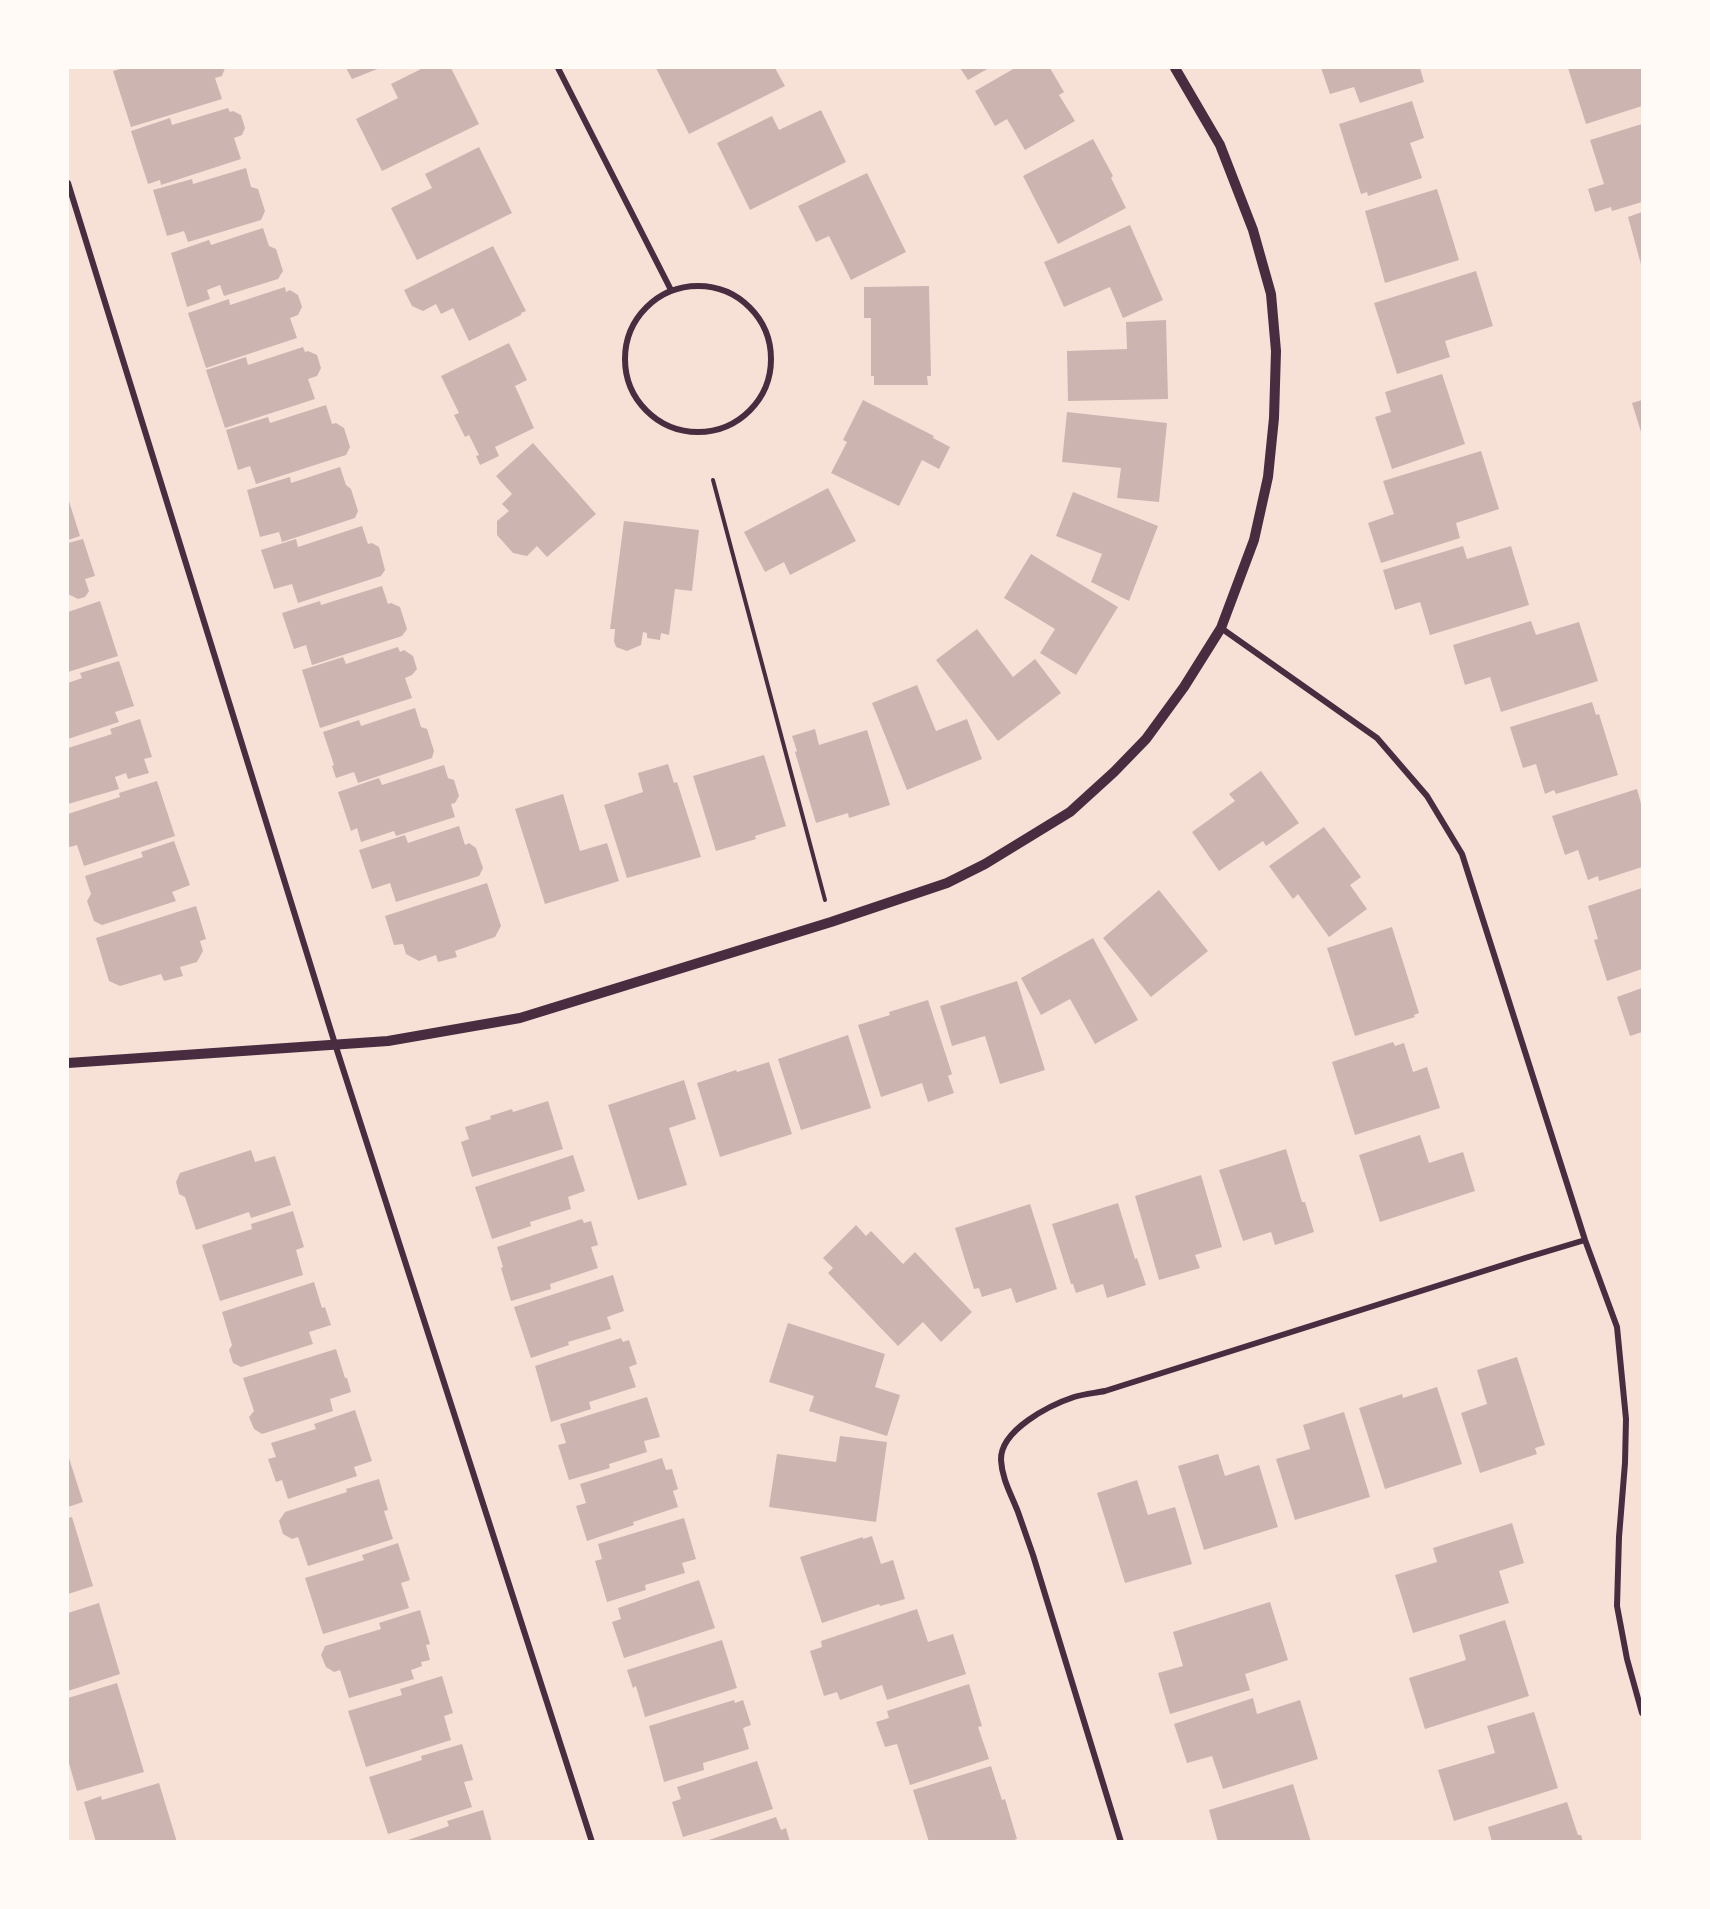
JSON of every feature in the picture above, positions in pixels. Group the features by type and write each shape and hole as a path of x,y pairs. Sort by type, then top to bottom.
{"street":[{"path":"558,68 671,290"},
{"path":"68,1063 388,1041 520,1018 831,922 947,883 985,864 1070,812 1146,739 1184,687 1221,628 1254,540 1268,477 1274,418 1276,351 1271,294 1253,230 1220,145 1175,68"},
{"path":"68,183 335,1044 592,1842"},
{"path":"695,285 718,288 740,299 757,315 768,336 771,360 767,383 756,404 738,420 716,430 692,432 668,426 647,412 633,393 625,369 626,344 634,321 650,303 671,290 695,285"},
{"path":"1221,628 1377,738 1427,796 1462,854 1585,1240 1617,1327 1626,1419 1625,1463 1618,1537 1617,1606 1627,1659 1642,1713"},
{"path":"1121,1842 1033,1555 1017,1509 1006,1486 1001,1457 1007,1440 1024,1424 1048,1407 1076,1396 1106,1391 1585,1240"}],"path":[{"path":"713,480 831,922"}],"building":[{"path":"124,68 225,68 222,76 215,78 222,99 131,127 113,71"},
{"path":"346,68 380,68 352,79"},
{"path":"423,68 451,68 479,124 382,171 356,119 398,98 391,84"},
{"path":"656,68 775,68 785,86 689,134"},
{"path":"960,68 989,68 968,80"},
{"path":"1015,68 1050,68 1064,92 1059,95 1075,121 1025,150 1007,119 995,126 975,91"},
{"path":"1321,68 1420,68 1424,82 1360,103 1354,87 1330,94"},
{"path":"1568,68 1642,68 1642,106 1586,124"},
{"path":"1412,101 1424,138 1410,143 1422,178 1368,196 1367,192 1361,194 1339,124"},
{"path":"228,108 230,112 241,115 245,128 242,135 234,138 241,159 161,185 160,180 148,184 131,131 170,118 172,125"},
{"path":"821,110 846,162 750,210 717,143 772,116 779,130"},
{"path":"1642,124 1642,202 1612,211 1611,207 1595,212 1588,189 1604,184 1590,140"},
{"path":"1093,139 1113,176 1111,178 1126,208 1058,244 1023,176"},
{"path":"479,147 512,213 417,260 391,208 432,188 425,174"},
{"path":"246,168 251,187 258,189 265,211 261,220 188,242 184,231 167,236 153,190 192,179 193,184"},
{"path":"867,173 906,252 851,280 829,236 816,242 798,206"},
{"path":"1437,189 1459,260 1385,283 1365,211"},
{"path":"1642,212 1642,268 1628,217"},
{"path":"1130,225 1163,300 1123,318 1110,287 1064,307 1044,262"},
{"path":"263,228 269,246 276,249 283,271 278,279 224,296 220,285 207,290 210,299 187,307 171,253 209,240 211,245"},
{"path":"493,246 526,311 521,315 469,341 453,308 441,314 436,304 423,311 412,306 404,290"},
{"path":"1476,271 1493,326 1445,341 1450,357 1397,374 1374,303"},
{"path":"929,286 931,376 927,376 928,385 874,385 874,376 871,376 871,318 864,318 864,287"},
{"path":"285,287 286,292 290,290 298,295 302,307 298,315 290,318 297,338 206,368 188,313 229,299 230,305"},
{"path":"1166,320 1168,399 1068,401 1067,351 1127,349 1126,322"},
{"path":"509,343 527,380 515,386 534,428 495,447 499,456 480,465 476,456 479,455 469,435 465,437 454,415 459,413 441,376"},
{"path":"303,347 305,352 317,355 321,368 317,376 308,379 315,399 225,428 206,370 246,357 248,365"},
{"path":"1442,374 1465,444 1392,469 1375,417 1391,412 1385,392"},
{"path":"863,400 934,436 933,438 950,447 939,469 922,460 899,506 831,473 847,442 843,440"},
{"path":"1642,400 1642,435 1632,403"},
{"path":"326,405 332,424 336,423 344,428 350,447 346,455 256,484 250,466 238,470 226,430 268,417 270,423"},
{"path":"1067,412 1167,423 1159,502 1117,498 1121,468 1062,462"},
{"path":"533,443 596,514 547,557 537,546 527,556 513,553 497,535 497,521 509,511 502,504 512,494 496,476"},
{"path":"1481,451 1499,509 1456,523 1460,538 1381,563 1368,523 1394,514 1383,481"},
{"path":"340,467 346,485 351,489 358,511 355,518 282,542 279,532 260,537 247,490 290,477 291,483"},
{"path":"828,488 856,541 790,575 784,562 765,572 744,532"},
{"path":"1073,492 1158,526 1129,601 1091,582 1102,554 1056,536"},
{"path":"68,498 80,536 68,540"},
{"path":"624,521 699,530 692,591 675,589 669,635 661,633 660,640 647,638 647,633 643,632 641,645 627,651 616,647 615,629 610,629"},
{"path":"362,526 368,544 372,543 379,547 385,570 381,576 298,603 292,584 274,589 261,550 296,539 298,547"},
{"path":"83,539 95,576 85,579 89,591 85,597 78,599 68,594 68,543"},
{"path":"1463,546 1467,559 1511,546 1529,605 1430,635 1420,602 1395,610 1383,570"},
{"path":"1031,554 1118,607 1076,675 1040,653 1055,629 1004,598"},
{"path":"382,586 388,604 400,607 407,629 402,636 312,665 306,645 294,649 282,613 320,601 321,605"},
{"path":"100,601 118,656 68,672 68,612"},
{"path":"1531,621 1536,635 1579,622 1598,681 1501,712 1490,677 1465,685 1453,645"},
{"path":"977,629 1013,677 1035,659 1061,693 998,741 936,660"},
{"path":"398,647 400,652 404,650 413,656 417,669 405,678 412,698 320,728 302,670 343,657 346,664"},
{"path":"119,661 134,706 115,712 119,722 68,739 68,683 82,678 80,673"},
{"path":"917,685 936,731 967,719 982,759 907,790 872,703"},
{"path":"1592,702 1596,715 1599,714 1618,775 1556,794 1554,790 1545,794 1536,764 1523,768 1510,727"},
{"path":"415,708 421,727 427,729 434,751 432,758 358,783 354,772 336,778 323,732 359,720 361,726"},
{"path":"140,719 152,757 144,759 149,773 128,779 126,773 115,777 119,789 68,804 68,748 112,734 110,729"},
{"path":"815,729 819,745 867,730 890,805 849,818 848,813 816,823 792,736"},
{"path":"764,755 786,826 755,836 756,839 716,851 693,776"},
{"path":"668,764 674,783 677,782 701,857 627,878 604,805 643,792 638,773"},
{"path":"444,765 448,778 454,780 459,796 455,803 451,804 455,817 396,836 394,831 361,842 357,828 351,831 338,792 379,778 382,785"},
{"path":"1261,771 1299,823 1266,846 1263,841 1219,871 1192,832 1235,801 1229,794"},
{"path":"157,781 175,836 84,866 77,845 68,846 68,814 120,797 119,793"},
{"path":"1637,789 1642,807 1642,867 1599,881 1598,876 1588,880 1578,850 1565,855 1552,816"},
{"path":"563,794 580,851 607,843 619,881 545,904 515,809"},
{"path":"459,826 465,845 469,843 476,848 483,868 479,876 396,902 390,883 372,889 359,850 405,835 408,843"},
{"path":"1324,827 1361,877 1350,885 1367,909 1329,937 1298,894 1293,899 1269,866"},
{"path":"174,841 190,885 172,892 176,901 102,925 94,921 87,901 91,894 85,876 143,857 141,852"},
{"path":"487,883 501,926 495,937 455,951 457,957 438,962 436,955 419,961 406,954 403,944 394,945 385,916"},
{"path":"1642,888 1642,969 1607,981 1594,940 1598,939 1588,906"},
{"path":"1159,890 1208,951 1151,997 1103,938"},
{"path":"196,906 206,939 200,941 203,951 197,962 180,967 183,976 164,981 161,974 120,986 109,981 96,938"},
{"path":"1392,927 1419,1013 1414,1015 1415,1017 1355,1036 1327,948"},
{"path":"1093,938 1138,1020 1095,1044 1070,999 1041,1015 1021,978"},
{"path":"1017,981 1045,1070 1000,1084 985,1036 952,1046 940,1006"},
{"path":"1642,988 1642,1032 1630,1036 1617,997"},
{"path":"928,1000 952,1074 948,1076 954,1093 928,1102 922,1083 881,1097 858,1025 890,1015 889,1012"},
{"path":"848,1035 871,1108 801,1130 778,1059"},
{"path":"1393,1042 1395,1046 1404,1043 1413,1072 1427,1067 1440,1108 1355,1135 1332,1062"},
{"path":"769,1062 792,1134 720,1157 697,1083"},
{"path":"684,1080 696,1119 669,1128 687,1185 638,1200 608,1105"},
{"path":"548,1101 563,1149 472,1177 461,1142 469,1139 465,1127 491,1119 490,1116 512,1109 513,1112"},
{"path":"1420,1135 1429,1163 1463,1152 1475,1191 1380,1222 1359,1155"},
{"path":"1286,1149 1314,1232 1275,1245 1271,1232 1243,1241 1219,1170"},
{"path":"251,1150 255,1162 275,1156 291,1205 251,1218 249,1212 196,1230 185,1197 179,1194 176,1182 180,1173"},
{"path":"573,1155 585,1191 568,1197 571,1209 530,1222 531,1226 492,1239 475,1187"},
{"path":"1201,1175 1222,1247 1195,1255 1200,1268 1159,1280 1135,1196"},
{"path":"1118,1203 1135,1259 1137,1258 1146,1285 1107,1298 1103,1284 1076,1293 1052,1224"},
{"path":"1030,1204 1057,1289 1016,1303 1011,1288 982,1297 979,1288 974,1289 955,1228"},
{"path":"293,1211 304,1247 296,1250 303,1275 220,1301 202,1245 252,1229 251,1224"},
{"path":"582,1219 584,1223 591,1221 598,1245 591,1247 598,1268 550,1284 551,1289 511,1301 497,1247"},
{"path":"856,1225 866,1236 871,1231 903,1264 915,1252 972,1312 941,1342 923,1322 898,1346 828,1273 833,1268 823,1258"},
{"path":"613,1275 624,1311 607,1317 611,1329 568,1342 569,1345 531,1358 514,1307"},
{"path":"314,1282 322,1308 325,1307 331,1325 309,1332 313,1344 241,1367 233,1363 229,1350 232,1345 222,1312"},
{"path":"788,1323 885,1354 875,1387 900,1395 887,1436 809,1411 814,1396 769,1382"},
{"path":"621,1338 623,1342 629,1340 637,1364 629,1367 636,1387 589,1402 591,1409 551,1422 535,1366"},
{"path":"336,1349 351,1392 330,1399 333,1411 262,1434 254,1429 249,1417 254,1411 243,1378"},
{"path":"1517,1357 1545,1445 1535,1448 1537,1454 1480,1473 1461,1413 1487,1404 1477,1370"},
{"path":"1437,1387 1462,1464 1385,1489 1359,1408 1402,1394 1403,1398"},
{"path":"647,1397 660,1437 644,1441 647,1452 609,1464 610,1468 569,1480 558,1445 566,1443 560,1424"},
{"path":"355,1410 372,1461 354,1467 357,1476 288,1499 282,1480 276,1482 268,1459 276,1457 271,1443 316,1429 314,1424"},
{"path":"1344,1412 1370,1497 1295,1520 1276,1459 1310,1449 1303,1425"},
{"path":"840,1436 887,1442 876,1522 769,1507 777,1454 836,1462"},
{"path":"1218,1454 1225,1476 1259,1465 1278,1527 1204,1550 1178,1466"},
{"path":"68,1455 83,1502 68,1507"},
{"path":"662,1458 666,1470 672,1469 678,1489 673,1491 678,1507 587,1541 576,1506 586,1503 580,1484"},
{"path":"379,1479 388,1510 384,1511 393,1539 308,1566 298,1537 292,1539 283,1534 279,1521 285,1512"},
{"path":"1137,1480 1148,1515 1175,1507 1192,1564 1125,1583 1097,1493"},
{"path":"72,1517 93,1586 68,1594 68,1518"},
{"path":"684,1518 696,1559 682,1563 685,1573 645,1585 646,1590 607,1602 595,1561 602,1559 598,1544"},
{"path":"1512,1523 1524,1563 1499,1571 1509,1603 1413,1633 1395,1575 1437,1562 1433,1548"},
{"path":"872,1536 881,1564 893,1560 905,1599 880,1606 879,1604 822,1623 800,1557"},
{"path":"398,1543 410,1580 401,1583 409,1608 323,1634 305,1578 364,1560 362,1555"},
{"path":"699,1580 715,1628 624,1658 612,1622 621,1619 618,1608"},
{"path":"1270,1602 1288,1660 1245,1674 1250,1690 1170,1714 1158,1673 1183,1666 1173,1632"},
{"path":"99,1603 120,1674 68,1691 68,1613"},
{"path":"917,1609 928,1642 953,1634 966,1674 887,1700 882,1685 840,1700 837,1692 824,1696 810,1651 822,1647 821,1641"},
{"path":"420,1610 430,1644 426,1645 430,1660 421,1662 422,1666 411,1670 414,1679 349,1698 340,1670 334,1672 326,1667 321,1655 325,1646 381,1629 379,1623"},
{"path":"1505,1620 1529,1696 1425,1729 1409,1678 1466,1660 1459,1635"},
{"path":"722,1640 737,1688 645,1717 636,1686 633,1688 627,1670"},
{"path":"442,1676 453,1713 444,1716 451,1740 366,1767 348,1711 402,1695 400,1689"},
{"path":"117,1683 144,1772 77,1791 68,1760 68,1698"},
{"path":"969,1684 982,1726 978,1727 989,1759 910,1785 897,1744 885,1747 876,1722 889,1718 887,1711"},
{"path":"1253,1698 1257,1714 1300,1700 1318,1759 1223,1789 1212,1756 1187,1763 1174,1724"},
{"path":"734,1700 735,1703 743,1700 751,1725 743,1728 749,1749 703,1763 704,1770 664,1782 649,1726"},
{"path":"1534,1712 1558,1788 1454,1821 1438,1770 1495,1753 1487,1726"},
{"path":"462,1744 473,1780 464,1782 472,1807 388,1834 369,1777 422,1760 421,1756"},
{"path":"757,1761 773,1809 683,1837 672,1802 681,1799 677,1787"},
{"path":"991,1766 1002,1800 1005,1799 1017,1839 1009,1842 929,1842 913,1790"},
{"path":"159,1783 177,1842 96,1842 84,1802 101,1796 102,1800"},
{"path":"1293,1784 1311,1842 1218,1842 1209,1810"},
{"path":"1567,1802 1578,1835 1581,1835 1583,1842 1492,1842 1488,1827"},
{"path":"483,1810 492,1842 402,1842 449,1826 447,1821"},
{"path":"776,1817 781,1830 786,1828 790,1842 703,1842"}]}
